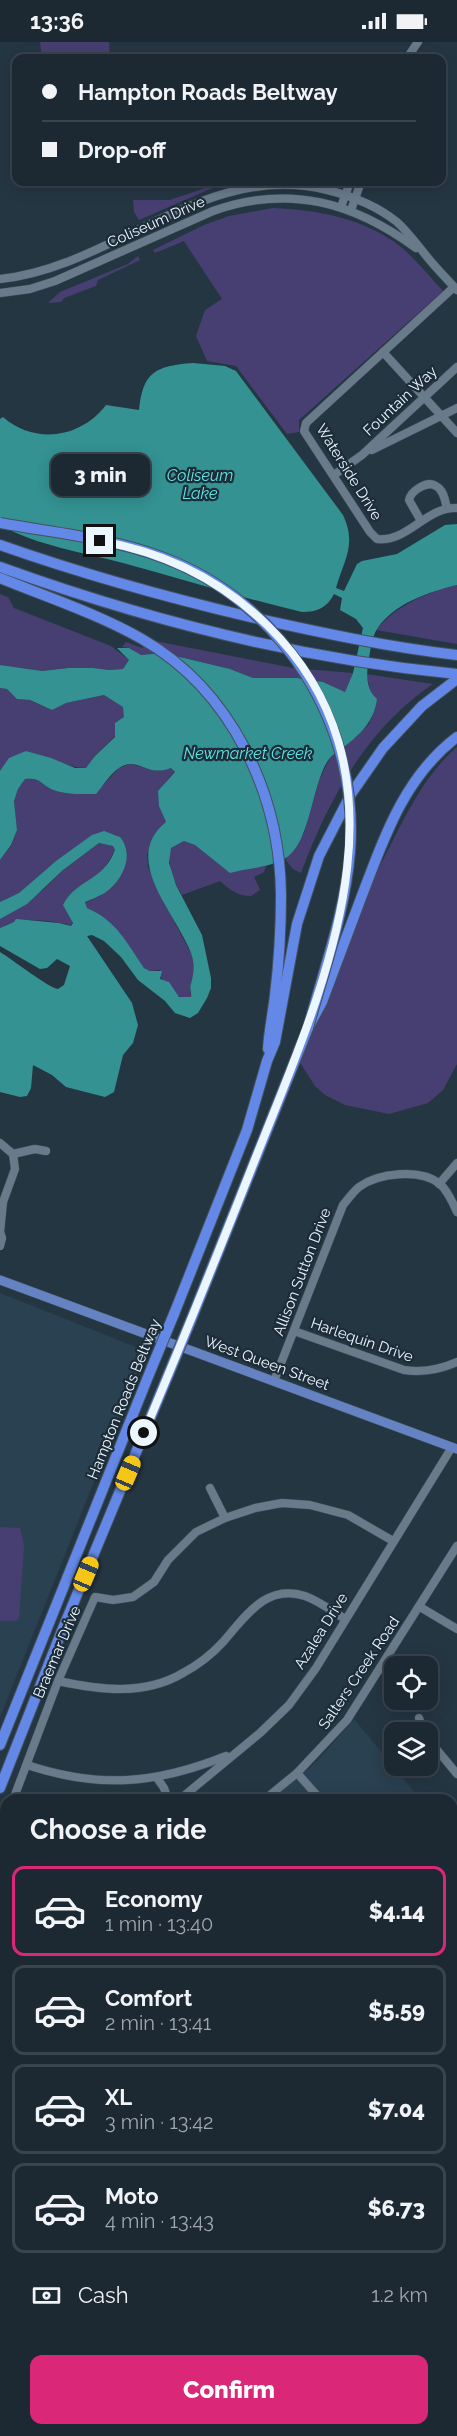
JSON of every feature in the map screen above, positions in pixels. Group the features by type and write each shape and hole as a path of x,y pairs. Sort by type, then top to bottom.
{"highway":[{"path":"0,523 119,545 165,558 186,568 214,583 257,616 285,645 307,676 325,709 341,752 349,796 351,829 348,873 338,925 308,1028"},
{"path":"0,545 151,593 295,627 457,655"},
{"path":"0,567 110,605 220,635 370,664 457,674"},
{"path":"0,578 106,622 144,641 198,685 224,716 247,751 271,812 278,851 279,959 267,1061"},
{"path":"267,1061 275,1042 297,924 319,856 337,819 372,763 397,732 433,697 457,679"},
{"path":"308,1028 322,1002 397,808 422,771 457,737"},
{"name":"Hampton Roads Beltway","path":"0,1788 308,1028"},
{"name":"Hampton Roads Beltway","path":"0,1745 247,1130 267,1061"}],"main road":[{"name":"West Queen Street","path":"0,1280 454,1448"}],"street":[{"name":"Coliseum Drive","path":"0,279 37,272 66,262 201,201 231,190 257,186"},
{"name":"Coliseum Drive","path":"302,186 355,198 379,210 397,222 424,254"},
{"path":"341,207 348,186"},
{"path":"351,210 360,186"},
{"name":"Coliseum Drive","path":"0,293 30,289 55,281 213,211 237,203 290,198 315,201 351,210 384,227 424,254"},
{"path":"424,254 456,288"},
{"name":"Waterside Drive","path":"456,288 304,427 306,434 370,532 377,539 388,538 447,508 457,508"},
{"path":"384,352 457,433"},
{"name":"Fountain Way","path":"334,475 362,455 457,367"},
{"name":"Fountain Way","path":"362,455 457,408"},
{"path":"421,521 409,500 411,494 420,488 430,484 437,486 444,495 447,508"},
{"path":"0,1143 13,1154 15,1170 3,1202 0,1245"},
{"path":"13,1154 35,1149 46,1151"},
{"path":"457,1163 440,1184 457,1212"},
{"name":"Allison Sutton Drive","path":"274,1382 343,1205 357,1188 378,1177 399,1174 424,1177 440,1184"},
{"name":"Harlequin Drive","path":"294,1331 404,1370 418,1372 443,1368 457,1362"},
{"name":"Azalea Drive","path":"186,1794 260,1733 289,1705 316,1668 393,1541 454,1448"},
{"path":"210,1488 225,1518"},
{"name":"Braemar Drive","path":"15,1794 58,1681 95,1597 113,1600 133,1597 154,1582 168,1560 196,1533 225,1518 255,1508 282,1503 310,1504 348,1515 393,1541"},
{"name":"Salters Creek Road","path":"271,1794 297,1773 347,1720 457,1546"},
{"path":"58,1681 92,1689 124,1690 151,1686 169,1680 205,1658 222,1643 248,1611 272,1596 290,1593 304,1596 345,1619"},
{"path":"420,1607 457,1629"},
{"path":"418,1718 420,1722"},
{"path":"438,1751 457,1774"},
{"path":"27,1765 53,1773 107,1781 157,1778 192,1769 233,1754"},
{"path":"297,1773 316,1794"},
{"path":"157,1778 167,1794"}],"shaded area":[{"path":"40,42 109,42 110,54 42,54"},
{"path":"217,186 139,220 134,212 133,200 170,200"},
{"path":"273,208 336,216 365,226 393,241 407,252 443,291 299,420 299,432 287,434 236,366 207,361 196,336 205,310 222,299 184,241 155,253 153,250 204,225 229,216"},
{"path":"138,256 140,260 98,280 96,286 64,298 61,302 48,303 60,292 128,264"},
{"path":"457,585 457,644 376,630 384,621 412,601"},
{"path":"0,594 8,597 14,608 111,646 129,660 123,669 109,670 69,668 42,671 0,665"},
{"path":"155,641 293,668 353,673 345,692 323,682 297,678 253,678 230,669 163,653 140,655 129,648 122,647 126,642 142,648"},
{"path":"366,674 433,684 388,722 352,768 324,819 301,873 293,869 285,859 304,833 319,780 330,758 369,724 375,708"},
{"path":"0,688 7,689 18,699 29,700 52,710 66,703 104,695 124,707 124,718 115,723 115,736 95,756 87,768 64,764 26,751 0,771"},
{"path":"457,747 457,1064 443,1090 428,1103 389,1114 345,1105 325,1095 315,1086 292,1050 361,902 408,811 425,783"},
{"path":"130,764 160,771 171,768 175,772 162,789 160,802 166,822 147,854 148,867 161,897 192,955 195,973 190,988 191,997 186,999 175,995 169,982 162,981 160,970 150,971 144,968 113,925 87,908 85,903 110,888 125,864 126,847 122,840 114,834 56,861 19,893 0,902 0,860 11,846 17,830 14,801 25,779 37,780 51,789 62,792 95,794 119,768"},
{"path":"184,841 195,845 230,872 267,864 264,872 254,877 260,890 251,896 242,895 220,881 182,895 169,861 171,848"},
{"path":"99,843 113,846 115,850 103,871 84,884 71,926 32,920 16,922 0,928 0,919 44,889 63,870"},
{"path":"0,1293 146,1351 0,1717"},
{"path":"0,1527 20,1528 24,1546 19,1618 16,1621 0,1621"},
{"path":"354,1719 384,1755 384,1776 401,1776 416,1794 279,1794 318,1760"}],"water":[{"path":"193,363 225,366 236,371 343,515 349,535 349,544 336,588 344,591 357,564 362,561 397,554 445,525 457,524 457,585 424,595 402,605 377,629 372,641 367,674 369,688 377,699 373,714 361,732 329,759 318,783 300,841 293,852 284,859 271,864 230,873 195,845 184,841 171,848 169,863 176,885 202,935 211,978 211,988 198,1013 190,1018 175,1013 165,1001 138,980 121,957 104,941 92,935 87,936 132,1003 138,1025 133,1043 123,1055 114,1092 105,1097 66,1087 52,1075 33,1065 31,1088 27,1096 20,1097 0,1092 0,952 58,989 64,985 70,966 57,959 47,968 40,969 0,946 0,928 16,919 71,926 73,923 63,905 68,896 97,875 115,850 113,846 99,843 63,870 27,904 0,919 0,902 19,893 56,861 92,835 104,831 120,837 127,852 124,868 116,883 103,894 85,902 87,908 113,926 144,968 150,971 162,971 160,979 169,982 179,997 191,997 190,987 194,969 191,953 184,937 156,886 150,869 148,852 153,837 166,822 159,806 158,791 175,772 171,768 155,770 131,764 125,765 113,773 96,794 62,792 51,789 37,780 25,779 14,801 17,830 11,845 0,860 0,771 9,758 26,751 75,768 86,768 115,737 115,723 124,717 123,707 104,695 66,703 52,710 30,700 17,699 7,689 0,688 0,665 42,671 69,668 123,669 129,660 117,648 129,648 141,655 163,653 230,669 253,678 297,678 323,682 345,692 353,673 363,628 356,619 340,610 342,598 334,594 321,608 302,612 60,548 0,525 0,419 3,417 29,432 57,434 71,431 84,425 106,405 139,410 144,387 153,373 169,366"}],"route":[{"path":"100,541 165,558 203,576 233,596 275,633 307,676 331,722 344,764 350,808 350,852 344,895 333,947 308,1028 144,1433"}],"water label":[{"name":"Coliseum Lake","path":"200,484"},
{"name":"Newmarket Creek","path":"248,753"}]}
